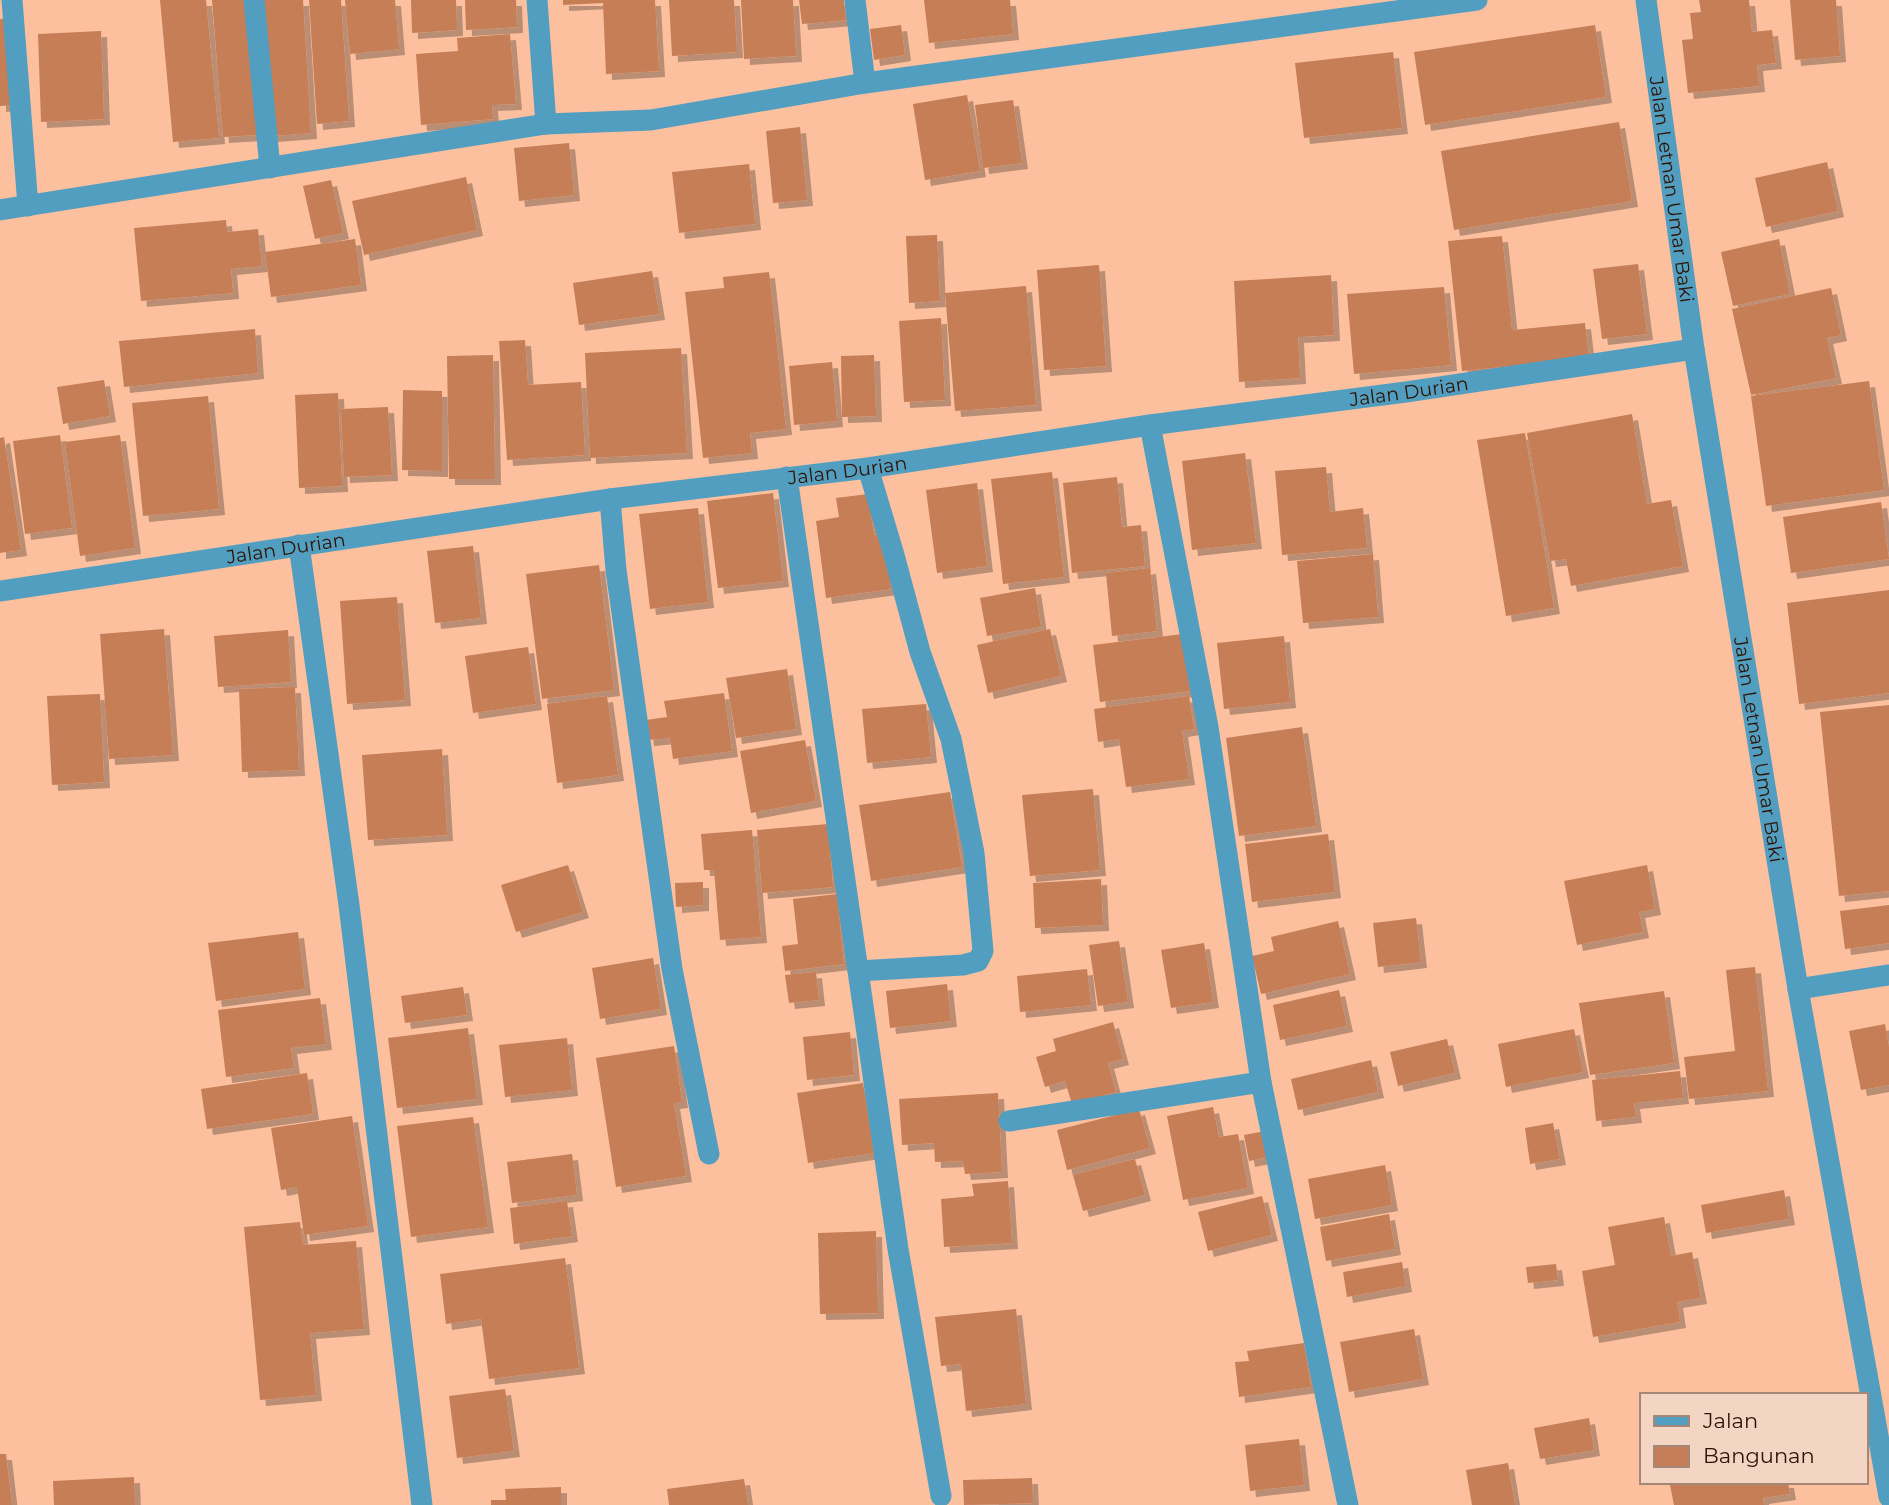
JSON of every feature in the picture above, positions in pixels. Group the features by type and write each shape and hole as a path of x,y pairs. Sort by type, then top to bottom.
{"street":[{"path":"12,0 29,206"},
{"path":"254,0 270,167"},
{"path":"537,0 546,124"},
{"path":"855,0 865,83"},
{"name":"Jalan Letnan Umar Baki","path":"1646,0 1694,349 1798,989 1889,1497"},
{"path":"0,210 546,124 651,120 865,83 1468,1"},
{"name":"Jalan Durian","path":"0,591 610,499 868,468 1150,425 1406,392 1694,349"},
{"path":"1150,425 1208,727 1262,1083 1348,1505"},
{"path":"858,971 963,965 978,961 984,951 974,853 951,739 920,652 868,468"},
{"path":"787,477 898,1249 941,1496"},
{"path":"610,499 616,570 672,969 709,1154"},
{"path":"299,545 349,905 422,1505"},
{"path":"1798,989 1889,975"},
{"path":"1009,1121 1262,1083"}],"building":[{"path":"160,0 206,0 219,138 173,142"},
{"path":"212,0 247,0 258,135 223,137"},
{"path":"263,0 303,0 311,133 271,136"},
{"path":"309,0 341,0 349,121 317,124"},
{"path":"345,0 395,0 399,49 350,54"},
{"path":"411,0 456,0 457,30 412,33"},
{"path":"465,0 516,0 517,27 466,30"},
{"path":"563,0 655,0 659,71 606,74 603,3 563,5"},
{"path":"669,0 734,0 737,52 672,56"},
{"path":"741,0 793,0 796,56 744,59"},
{"path":"799,0 844,0 846,20 802,24"},
{"path":"924,0 1010,0 1013,34 929,43"},
{"path":"1699,0 1749,0 1752,32 1772,30 1776,63 1757,65 1759,86 1688,93 1682,40 1693,39 1690,13 1701,12"},
{"path":"1790,0 1836,0 1840,56 1795,60"},
{"path":"11,18 15,105 0,106 0,19"},
{"path":"901,25 905,55 874,60 870,29"},
{"path":"1595,25 1606,97 1425,125 1414,52"},
{"path":"101,31 104,119 41,122 38,34"},
{"path":"510,34 516,104 492,105 493,119 421,125 416,54 458,51 457,38"},
{"path":"1393,52 1402,128 1304,138 1295,63"},
{"path":"967,95 980,171 925,180 913,104"},
{"path":"1013,100 1022,163 983,168 975,105"},
{"path":"1619,122 1632,201 1454,230 1441,151"},
{"path":"800,127 807,200 773,203 766,131"},
{"path":"569,143 574,195 519,201 514,148"},
{"path":"1827,162 1838,211 1766,227 1755,178"},
{"path":"749,164 755,224 679,233 672,172"},
{"path":"466,177 477,230 364,255 352,201"},
{"path":"331,180 343,233 315,239 303,186"},
{"path":"226,220 227,232 258,229 262,266 231,269 233,293 141,301 134,228"},
{"path":"937,235 940,301 909,303 906,236"},
{"path":"1502,236 1512,330 1585,323 1589,358 1462,371 1448,241"},
{"path":"355,239 361,285 271,297 265,252"},
{"path":"1779,239 1790,294 1733,306 1721,252"},
{"path":"1638,264 1647,334 1602,339 1593,269"},
{"path":"1099,265 1106,366 1044,370 1037,270"},
{"path":"652,271 659,314 579,325 573,283"},
{"path":"769,272 786,429 750,433 752,453 703,458 685,292 724,288 723,277"},
{"path":"1331,275 1334,335 1298,337 1300,378 1239,382 1234,281"},
{"path":"1026,286 1036,405 955,411 945,293"},
{"path":"1444,287 1451,365 1354,374 1347,294"},
{"path":"1831,288 1841,335 1827,338 1836,378 1751,395 1732,309"},
{"path":"941,318 945,400 904,402 899,321"},
{"path":"255,329 258,373 124,387 119,341"},
{"path":"525,340 528,385 581,382 585,455 507,460 499,341"},
{"path":"681,348 687,453 590,458 585,353"},
{"path":"493,355 495,479 449,479 447,356"},
{"path":"874,355 876,416 842,417 841,356"},
{"path":"832,362 837,421 794,425 789,366"},
{"path":"104,380 110,416 63,424 57,387"},
{"path":"1869,381 1884,490 1766,506 1751,396"},
{"path":"403,390 442,391 442,471 402,470"},
{"path":"338,393 342,486 299,488 295,395"},
{"path":"208,396 219,509 143,516 132,403"},
{"path":"388,407 392,475 344,477 341,409"},
{"path":"1632,414 1647,504 1671,500 1683,566 1571,586 1566,559 1550,561 1527,433"},
{"path":"1525,433 1554,608 1506,616 1477,440"},
{"path":"60,435 72,528 25,534 13,441"},
{"path":"120,435 135,548 80,556 65,442"},
{"path":"4,437 21,550 0,553 0,438"},
{"path":"1245,453 1256,543 1192,550 1182,461"},
{"path":"1326,467 1330,512 1363,508 1367,548 1282,555 1275,471"},
{"path":"1052,472 1064,577 1003,584 991,479"},
{"path":"1117,477 1122,527 1141,525 1145,566 1072,573 1063,483"},
{"path":"977,483 987,566 937,573 926,490"},
{"path":"773,493 783,581 718,588 707,501"},
{"path":"868,494 874,535 885,534 891,589 826,598 816,521 839,517 836,498"},
{"path":"1881,502 1889,559 1791,573 1783,517"},
{"path":"698,508 708,602 650,609 639,514"},
{"path":"473,546 481,618 435,623 427,551"},
{"path":"1373,554 1378,617 1303,623 1297,561"},
{"path":"599,565 614,690 542,699 526,574"},
{"path":"1150,568 1157,631 1112,636 1106,573"},
{"path":"1035,588 1041,627 987,636 980,598"},
{"path":"1889,590 1889,693 1799,704 1787,603"},
{"path":"397,597 405,700 347,704 340,601"},
{"path":"164,629 173,755 109,759 100,634"},
{"path":"1050,629 1061,676 988,693 977,645"},
{"path":"288,630 291,682 218,687 214,636"},
{"path":"1183,634 1190,691 1100,702 1093,645"},
{"path":"1284,636 1290,702 1224,709 1217,643"},
{"path":"528,647 536,704 473,713 465,656"},
{"path":"787,669 796,729 736,738 726,678"},
{"path":"295,687 299,770 242,772 239,689"},
{"path":"724,693 732,751 673,759 670,738 648,740 646,720 667,717 664,701"},
{"path":"100,694 104,782 52,785 47,696"},
{"path":"607,696 618,775 557,783 547,704"},
{"path":"1189,696 1194,729 1182,731 1189,779 1126,787 1119,739 1098,742 1094,709"},
{"path":"926,704 931,757 867,763 862,709"},
{"path":"1889,705 1889,891 1839,896 1820,712"},
{"path":"1302,727 1316,826 1239,836 1226,738"},
{"path":"805,740 816,801 751,813 740,751"},
{"path":"442,749 447,835 368,840 362,755"},
{"path":"1093,789 1100,870 1030,876 1022,795"},
{"path":"950,792 962,867 871,881 859,805"},
{"path":"828,824 833,887 762,893 757,830"},
{"path":"752,830 761,937 720,940 714,870 704,870 701,834"},
{"path":"1328,834 1335,892 1252,902 1245,844"},
{"path":"568,865 583,912 516,932 501,885"},
{"path":"1647,865 1655,909 1639,912 1643,932 1577,945 1564,881"},
{"path":"1101,879 1103,925 1035,928 1033,883"},
{"path":"703,882 703,905 676,907 675,883"},
{"path":"837,894 844,964 785,971 782,946 798,944 793,899"},
{"path":"1889,905 1889,943 1845,949 1840,911"},
{"path":"1416,918 1421,962 1378,967 1373,923"},
{"path":"1338,921 1350,974 1261,994 1252,956 1274,951 1271,937"},
{"path":"298,932 305,989 216,1001 208,943"},
{"path":"1119,941 1128,1002 1098,1006 1089,945"},
{"path":"1204,943 1213,1002 1171,1008 1161,950"},
{"path":"653,958 661,1009 600,1019 592,968"},
{"path":"1755,967 1768,1091 1689,1099 1684,1057 1735,1051 1726,970"},
{"path":"1087,969 1091,1005 1020,1012 1017,976"},
{"path":"816,972 819,1000 789,1003 785,975"},
{"path":"947,984 951,1021 890,1028 886,991"},
{"path":"463,987 467,1015 405,1023 401,996"},
{"path":"1339,990 1347,1026 1280,1040 1273,1005"},
{"path":"1664,991 1674,1063 1590,1075 1579,1003"},
{"path":"320,998 326,1044 291,1048 294,1068 226,1077 218,1010"},
{"path":"1113,1022 1123,1059 1108,1063 1116,1092 1072,1104 1065,1081 1045,1087 1036,1057 1056,1051 1053,1039"},
{"path":"1885,1024 1889,1047 1889,1085 1861,1090 1849,1031"},
{"path":"468,1028 477,1099 397,1108 388,1038"},
{"path":"1574,1029 1583,1072 1506,1087 1498,1044"},
{"path":"850,1032 854,1075 807,1080 803,1037"},
{"path":"567,1038 572,1090 505,1097 499,1045"},
{"path":"1447,1039 1455,1073 1398,1086 1390,1052"},
{"path":"674,1046 682,1102 674,1103 686,1176 616,1187 596,1058"},
{"path":"1371,1060 1378,1092 1298,1110 1291,1079"},
{"path":"1680,1071 1683,1098 1634,1103 1636,1117 1596,1121 1592,1080"},
{"path":"307,1073 313,1114 207,1129 201,1089"},
{"path":"863,1083 874,1153 808,1163 797,1093"},
{"path":"998,1093 1002,1172 965,1174 963,1161 935,1162 934,1143 902,1145 899,1099"},
{"path":"1213,1107 1219,1137 1238,1134 1248,1188 1183,1200 1167,1116"},
{"path":"1139,1109 1150,1148 1067,1170 1057,1130"},
{"path":"352,1116 368,1226 304,1235 297,1187 281,1190 271,1128"},
{"path":"473,1117 488,1227 411,1237 397,1126"},
{"path":"1553,1123 1560,1159 1530,1164 1525,1128"},
{"path":"1265,1131 1269,1157 1249,1161 1244,1135"},
{"path":"572,1154 577,1195 512,1203 507,1162"},
{"path":"1135,1159 1145,1195 1083,1211 1073,1175"},
{"path":"1385,1165 1392,1205 1315,1219 1308,1179"},
{"path":"1008,1181 1012,1243 944,1247 941,1199 974,1196 972,1184"},
{"path":"1784,1190 1789,1219 1706,1233 1701,1205"},
{"path":"1262,1196 1272,1235 1208,1251 1198,1212"},
{"path":"567,1201 572,1236 514,1244 510,1208"},
{"path":"1389,1214 1395,1249 1326,1261 1320,1227"},
{"path":"1664,1217 1671,1256 1692,1252 1701,1298 1677,1302 1680,1322 1593,1337 1582,1271 1615,1265 1608,1227"},
{"path":"300,1222 303,1245 356,1241 364,1329 310,1333 316,1395 260,1400 244,1227"},
{"path":"876,1231 878,1313 820,1314 818,1233"},
{"path":"565,1258 579,1368 489,1379 481,1319 446,1324 440,1274"},
{"path":"1402,1262 1406,1286 1347,1297 1343,1272"},
{"path":"1556,1264 1558,1280 1528,1283 1526,1267"},
{"path":"1016,1309 1026,1404 966,1411 961,1364 941,1366 935,1317"},
{"path":"1414,1329 1423,1379 1349,1392 1340,1342"},
{"path":"1304,1343 1311,1387 1239,1397 1235,1362 1249,1361 1247,1351"},
{"path":"505,1389 514,1451 457,1458 449,1396"},
{"path":"1589,1418 1594,1450 1540,1459 1534,1428"},
{"path":"1299,1439 1304,1485 1250,1491 1245,1445"},
{"path":"0,1454 6,1454 12,1505 0,1505"},
{"path":"1508,1463 1515,1505 1472,1505 1466,1470"},
{"path":"134,1477 135,1505 54,1505 53,1481"},
{"path":"1032,1478 1033,1503 964,1505 963,1480"},
{"path":"744,1479 748,1505 669,1505 667,1489"},
{"path":"1788,1484 1790,1494 1763,1498 1764,1505 1674,1505 1670,1485"},
{"path":"561,1487 561,1505 491,1505 491,1500 506,1500 505,1489"}]}
